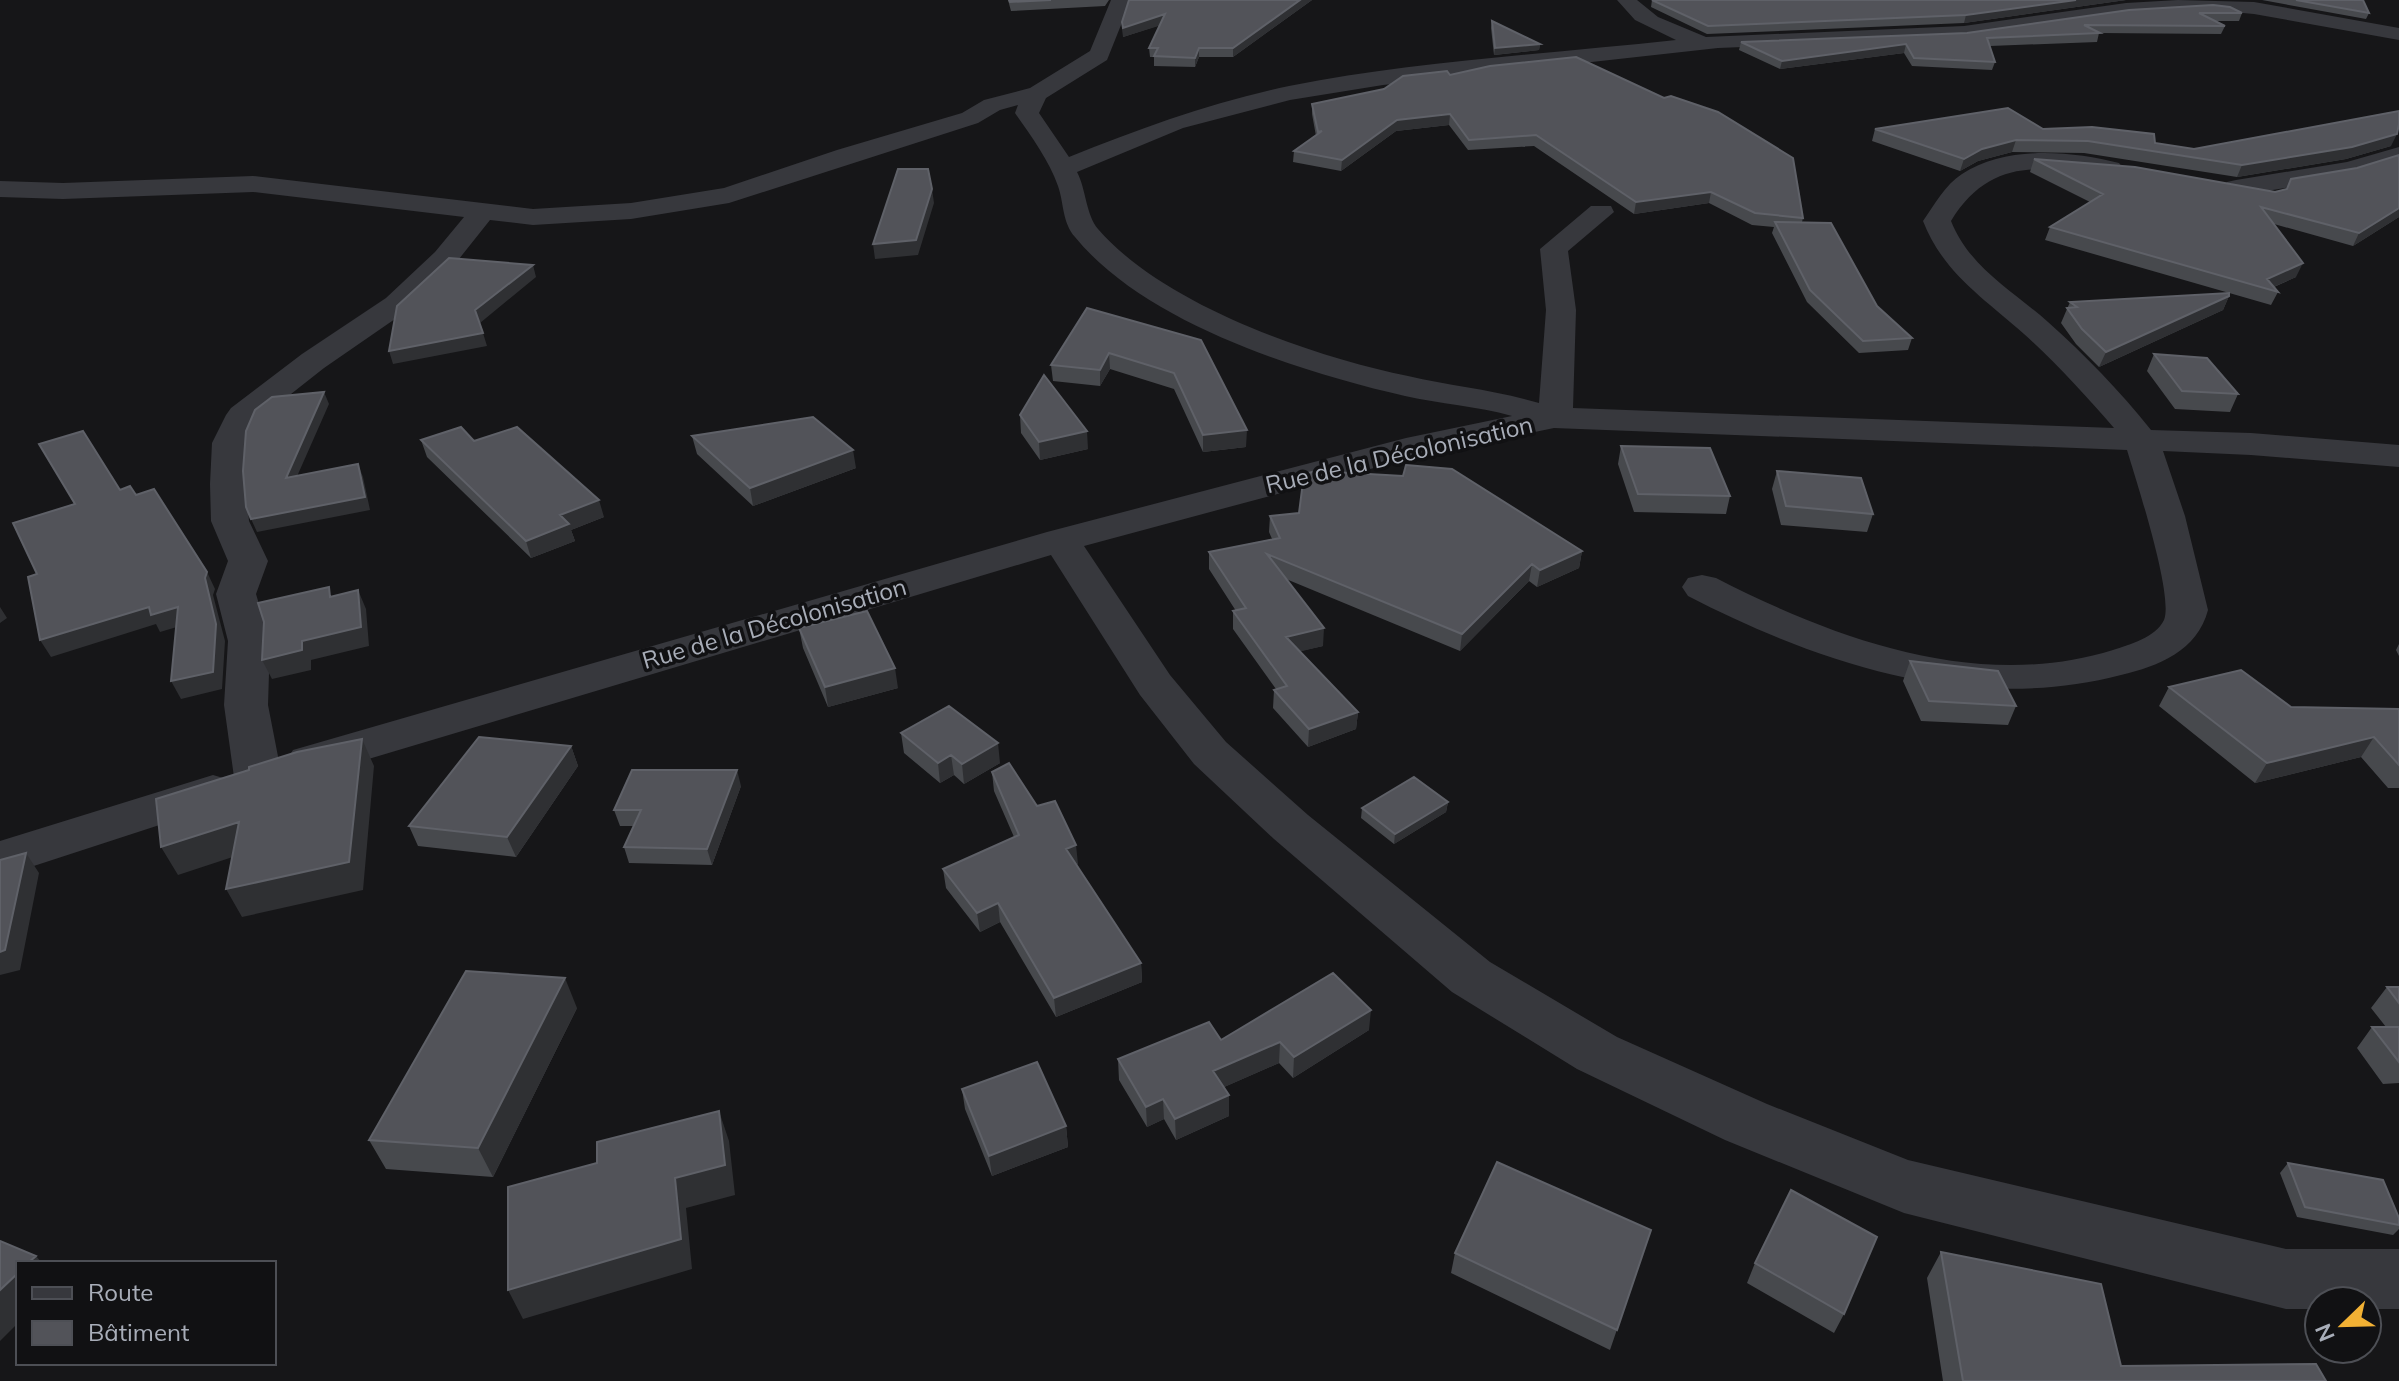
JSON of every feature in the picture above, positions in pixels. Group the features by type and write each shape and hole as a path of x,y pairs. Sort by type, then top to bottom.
{"street":[{"path":"1121,0 1099,55 1038,93 1027,113 1071,187 1082,229 1125,270 1178,305 1255,338 1405,386 1485,399 1555,418 2140,439 2399,456"},
{"path":"1627,0 1635,11 1653,22 1704,44"},
{"path":"1062,169 1175,123 1289,93 1383,78 1704,44 1964,32 2126,9 2233,2 2399,34"},
{"path":"0,189 99,192 209,183 253,184 533,217 582,215 729,195 859,151 957,123 992,105 1038,93"},
{"path":"2236,188 2351,169 2399,154"},
{"path":"1702,587 1762,620 1831,646 1889,662 1956,674 2023,679 2098,670 2162,646 2180,633 2187,612 2167,512 2140,439 2037,329 1958,260 1943,240 1937,221 1946,202 1968,182 1989,169 2016,161 2049,160 2143,173"},
{"path":"2205,183 2270,194"},
{"path":"258,777 246,705 249,641 236,594 248,561 230,521 230,443 243,415 313,361 397,304 445,258 482,212"},
{"path":"1555,418 1561,310 1554,249 1601,212"},
{"name":"Rue de la Décolonisation","path":"0,859 420,726 1061,540 1418,445 1555,418"},
{"path":"1061,540 1155,685 1210,753 1291,827 1471,977 1597,1053 1746,1122 1904,1186 2286,1279 2399,1279"}],"building":[{"path":"1009,0 1051,0 1010,2"},
{"path":"1129,0 1300,0 1233,48 1199,48 1195,58 1154,56 1158,48 1149,48 1165,14 1123,28"},
{"path":"1652,0 2076,0 1966,15 1708,26"},
{"path":"2296,0 2363,0 2369,13"},
{"path":"2213,5 2230,7 2242,13 2199,13 2225,26 2084,25 2100,33 1987,38 1995,62 1914,58 1906,44 1782,61 1741,42 1967,33 2129,10"},
{"path":"1492,21 1540,44 1495,48"},
{"path":"1576,57 1664,98 1671,96 1718,112 1793,158 1803,218 1755,213 1711,192 1636,202 1536,135 1469,140 1450,114 1397,120 1342,160 1294,151 1322,131 1318,132 1312,104 1384,89 1403,76 1447,71 1450,75 1490,66"},
{"path":"2008,108 2043,129 2092,127 2154,134 2155,143 2194,149 2399,111 2399,124 2397,134 2352,147 2242,165 2088,141 2016,140 1982,149 1964,159 1875,129"},
{"path":"2399,155 2399,208 2359,233 2261,207 2303,263 2267,279 2278,292 2050,227 2103,194 2034,159 2135,167 2275,192 2287,189 2291,179 2357,168"},
{"path":"898,169 928,169 932,189 916,240 873,244"},
{"path":"1775,222 1831,223 1877,306 1912,338 1863,341 1810,290"},
{"path":"449,258 533,265 475,310 483,333 389,351 397,306"},
{"path":"2229,293 2229,296 2106,352 2082,329 2067,308 2077,307 2070,302"},
{"path":"1087,308 1201,340 1247,430 1203,435 1174,373 1109,353 1100,370 1051,365"},
{"path":"2154,354 2207,358 2238,394 2182,391"},
{"path":"1044,375 1087,431 1039,442 1020,415"},
{"path":"324,392 286,478 358,464 365,497 251,519 246,507 243,471 246,431 255,410 272,397"},
{"path":"813,417 853,450 750,488 692,436"},
{"path":"461,427 474,441 517,427 599,500 560,515 569,524 526,541 421,440"},
{"path":"83,431 120,490 130,486 136,495 154,489 207,572 205,578 216,624 213,672 171,681 178,607 151,615 149,607 40,640 28,577 37,574 13,523 75,504 39,444"},
{"path":"1621,446 1710,448 1730,496 1638,494"},
{"path":"1406,465 1452,469 1582,551 1540,570 1532,564 1462,634 1267,554 1324,628 1286,637 1358,712 1309,729 1274,690 1287,686 1233,611 1246,608 1209,552 1280,538 1270,516 1299,513 1304,474 1316,471 1403,476"},
{"path":"1777,471 1861,478 1873,514 1786,506"},
{"path":"329,587 330,597 358,590 361,627 302,641 302,650 262,660 264,622 258,603"},
{"path":"867,611 895,668 825,687 799,628"},
{"path":"1910,661 1998,671 2016,706 1929,701"},
{"path":"2241,670 2291,707 2399,709 2399,765 2374,737 2267,763 2169,687"},
{"path":"949,706 998,743 962,764 951,755 938,763 901,733"},
{"path":"479,737 571,746 507,837 409,826"},
{"path":"362,739 349,862 226,889 239,822 161,847 156,799 297,752"},
{"path":"1009,763 1037,806 1055,801 1076,845 1066,849 1141,963 1054,998 998,903 977,913 943,869 1019,835 992,772"},
{"path":"632,770 737,770 707,849 624,847 641,810 614,810"},
{"path":"1414,777 1448,802 1395,834 1362,808"},
{"path":"26,853 5,950 0,952 0,860"},
{"path":"466,971 565,978 478,1148 369,1140"},
{"path":"1333,973 1371,1010 1294,1057 1280,1042 1213,1071 1229,1095 1175,1119 1163,1099 1146,1107 1118,1059 1209,1022 1221,1040"},
{"path":"2387,987 2399,987 2399,1003"},
{"path":"2372,1027 2399,1027 2399,1062"},
{"path":"1037,1062 1066,1126 989,1156 962,1089"},
{"path":"719,1111 725,1165 675,1178 681,1239 508,1290 508,1187 597,1163 597,1142"},
{"path":"1497,1162 1651,1230 1617,1330 1455,1253"},
{"path":"2288,1163 2383,1180 2399,1225 2305,1207"},
{"path":"1791,1190 1877,1237 1844,1314 1755,1263"},
{"path":"0,1241 36,1256 30,1261 16,1261 16,1275 0,1290"},
{"path":"1941,1252 2101,1284 2121,1366 2317,1365 2326,1381 1963,1381"}]}
